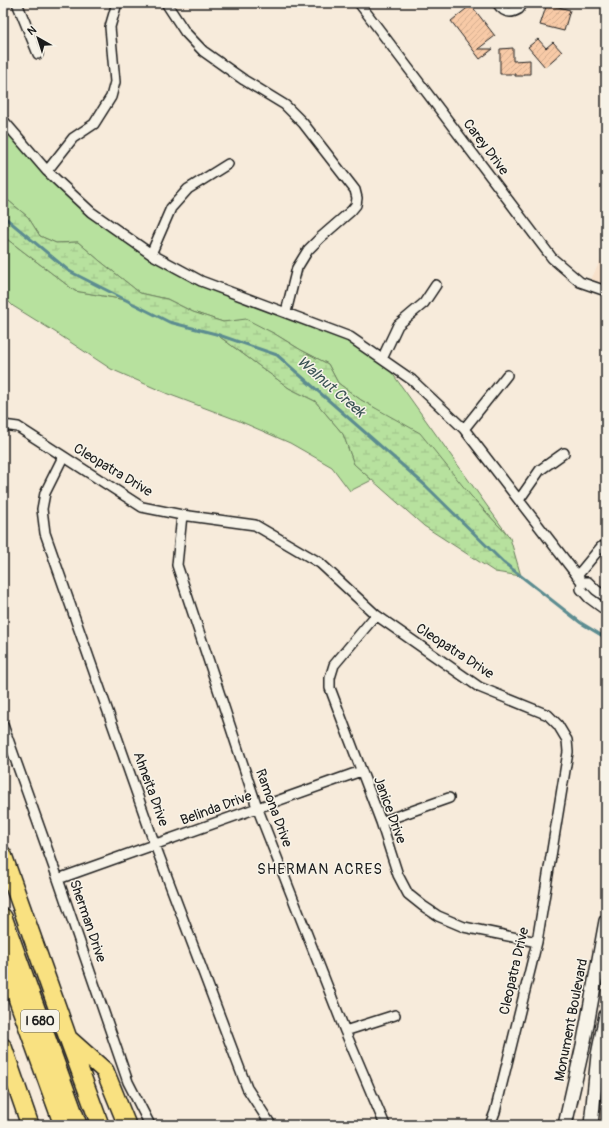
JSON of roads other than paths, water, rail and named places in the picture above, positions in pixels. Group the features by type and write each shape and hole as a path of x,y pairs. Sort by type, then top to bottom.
{"highway":[{"name":"I 680","path":"3,855 100,1125"},
{"name":"I 680","path":"3,917 78,1125"},
{"name":"I 680","path":"3,959 63,1125"},
{"path":"68,1038 105,1071 127,1125"},
{"path":"3,1047 30,1125"}],"main road":[{"name":"Monument Boulevard","path":"565,1125 584,1041 606,921"},
{"path":"592,1125 598,1055 606,1015"}],"street":[{"path":"17,3 38,54"},
{"path":"48,171 72,138 94,124 111,97 115,82 110,27 117,3"},
{"path":"166,3 185,32 203,51 244,80 285,105 303,123 355,190 357,198 356,204 351,211 308,250 297,268 286,312"},
{"name":"Carey Drive","path":"359,3 552,258 580,282 606,291"},
{"path":"497,3 504,12 510,13 519,9 523,3"},
{"path":"3,120 48,171 91,212 151,254 201,281 350,337 412,380 464,429 580,579 588,582 606,597"},
{"path":"151,254 171,208 188,189 228,164"},
{"path":"382,359 398,325 424,303 436,285"},
{"path":"464,429 507,375"},
{"name":"Cleopatra Drive","path":"3,425 18,427 142,507 182,516 255,524 320,563 376,615 480,687 548,715 558,725 567,740 568,752 536,942 495,1112 490,1125"},
{"path":"519,500 540,470 564,453"},
{"name":"Ahneita Drive","path":"63,457 45,493 42,509 45,533 155,845 247,1088 271,1125"},
{"name":"Ramona Drive","path":"182,516 177,565 257,808 345,1031 385,1125"},
{"path":"602,547 580,579 581,589 589,598 606,610"},
{"name":"Janice Drive","path":"376,615 334,665 330,678 330,688 381,822 398,875 408,894 438,916 464,927 536,942"},
{"name":"Sherman Drive","path":"3,725 128,1082 150,1125"},
{"name":"Belinda Drive","path":"58,879 361,771"},
{"path":"381,822 449,798"},
{"path":"345,1031 395,1015"}],"waterway":[{"name":"Walnut Creek","path":"3,216 69,271 169,322 216,334 277,355 426,486 503,562 581,623 606,638"}],"district":[{"name":"SHERMAN ACRES","path":"320,869"}]}
